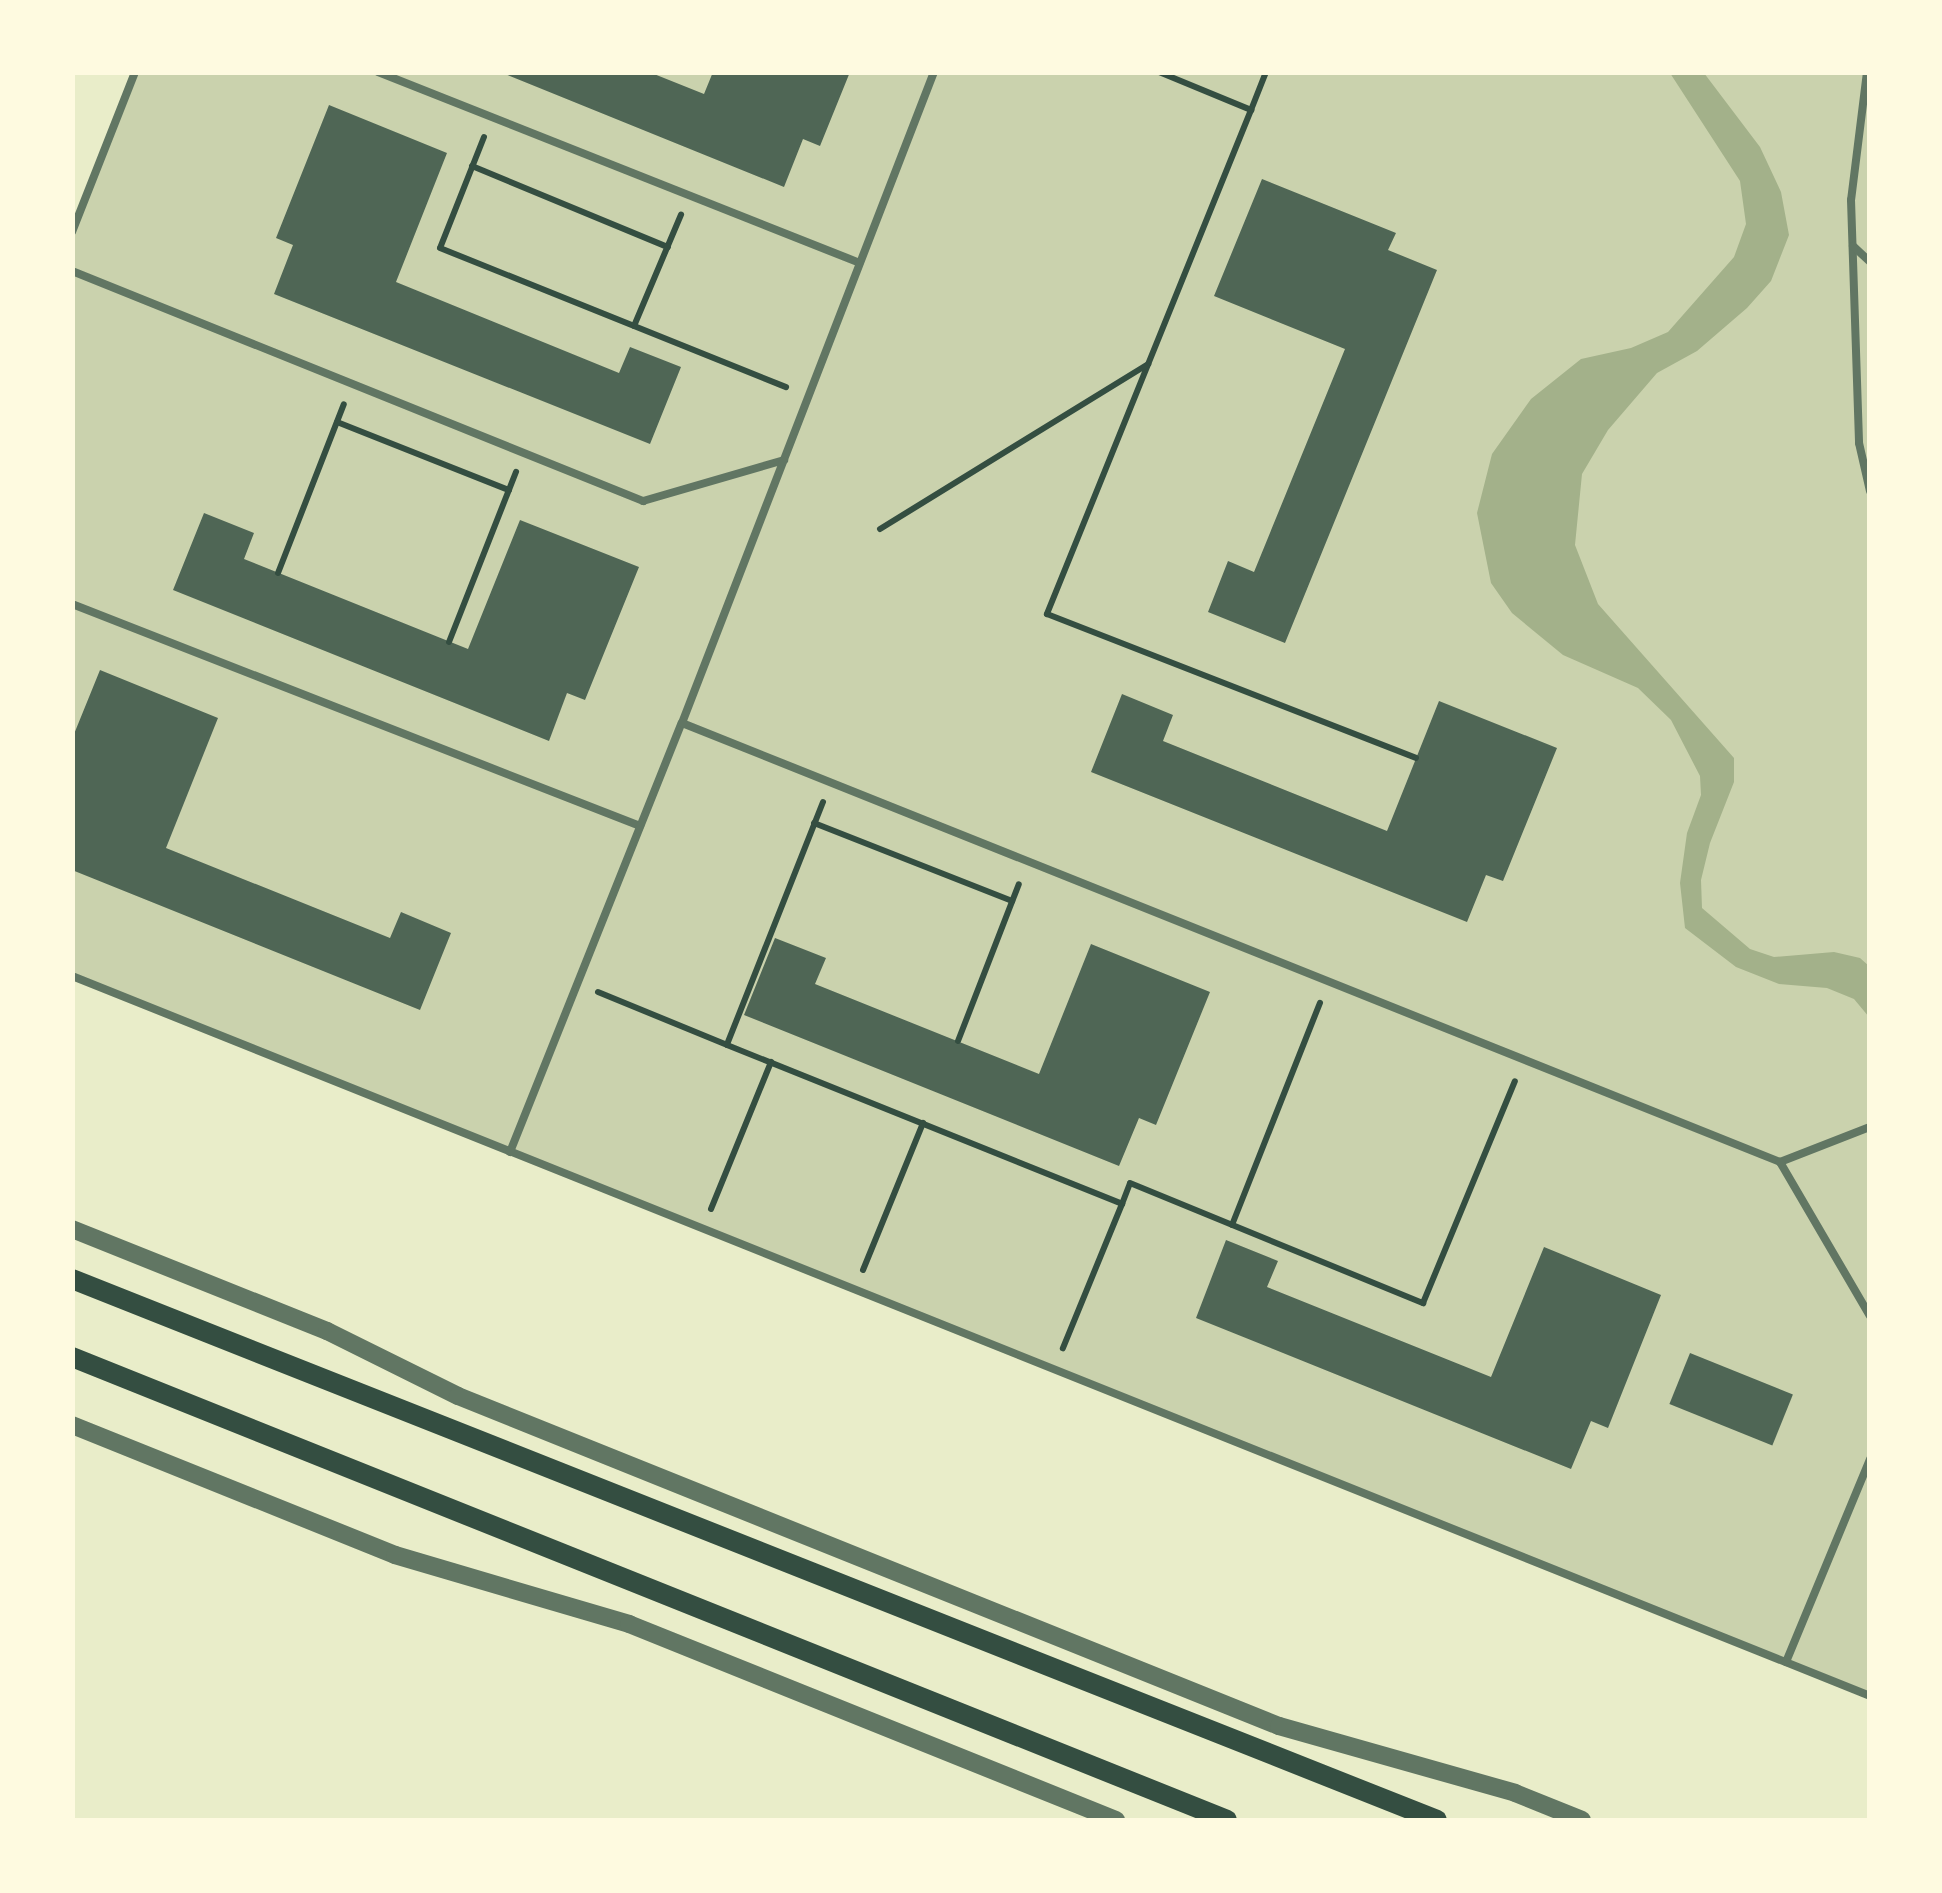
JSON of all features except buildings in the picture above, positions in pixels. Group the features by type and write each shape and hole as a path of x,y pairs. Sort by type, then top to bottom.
{"main road":[{"path":"72,1279 1437,1820"},
{"path":"72,1356 1227,1820"}],"street":[{"path":"72,1229 326,1330 458,1396 1279,1726 1515,1794 1582,1820"},
{"path":"72,1425 395,1555 628,1624 1116,1820"}],"lane":[{"path":"72,232 135,72"},
{"path":"378,72 860,263"},
{"path":"510,1152 682,723 934,72"},
{"path":"1867,72 1851,200 1859,443 1870,491"},
{"path":"1853,246 1870,262"},
{"path":"72,271 643,501 784,460"},
{"path":"72,604 640,826"},
{"path":"682,723 1780,1162 1870,1316"},
{"path":"72,976 1870,1696"},
{"path":"1780,1162 1870,1127"},
{"path":"1786,1662 1870,1459"}],"path":[{"path":"1159,72 1251,110"},
{"path":"1266,72 1048,614 1416,758"},
{"path":"492,118 440,248 808,396"},
{"path":"472,166 668,246"},
{"path":"634,326 689,195"},
{"path":"880,529 1149,364"},
{"path":"278,573 352,384"},
{"path":"337,422 509,490"},
{"path":"449,642 523,452"},
{"path":"727,1045 831,782"},
{"path":"814,823 1012,901"},
{"path":"958,1041 1028,861"},
{"path":"1232,1224 1329,982"},
{"path":"578,984 1122,1204"},
{"path":"1054,1369 1130,1183 1423,1302 1524,1060"},
{"path":"703,1229 771,1062"},
{"path":"855,1290 923,1123"}],"shaded area":[{"path":"135,73 1869,73 1869,1696 73,976 72,232"},
{"path":"1670,73 1704,73 1760,147 1781,192 1789,235 1771,281 1747,308 1697,351 1657,373 1608,430 1582,474 1575,545 1598,604 1734,758 1734,782 1710,843 1701,880 1702,908 1750,949 1774,957 1834,952 1860,958 1869,966 1869,1017 1854,999 1827,988 1779,984 1736,967 1685,928 1680,883 1687,833 1701,795 1700,776 1671,720 1638,688 1563,655 1512,613 1491,583 1477,513 1492,454 1531,399 1581,359 1631,348 1668,332 1734,257 1746,224 1740,181"}]}
